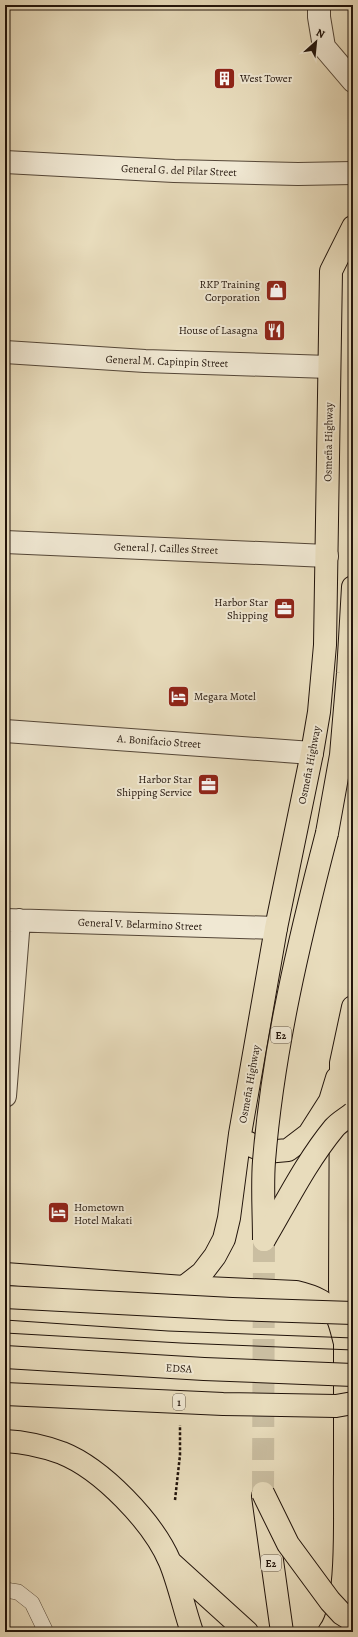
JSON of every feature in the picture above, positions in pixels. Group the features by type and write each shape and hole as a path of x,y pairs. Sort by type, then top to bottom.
{"main road":[{"name":"Osmeña Highway","path":"184,1287 202,1273 215,1256 224,1239 229,1218 240,1134 276,928 319,712 325,645 331,271 353,227"},
{"name":"E2","path":"353,587 341,755 327,833 295,961 270,1105 264,1163 264,1240 301,1176 323,1144 335,1127 353,1113"},
{"path":"240,1134 252,1146 266,1152 288,1150 309,1134 330,1101 341,1063 353,1007"},
{"path":"329,1632 334,1626 340,1607 344,1567 345,1344 340,1289 341,1063"},
{"path":"5,1274 103,1282 296,1292 313,1296 327,1305 338,1318 345,1344"},
{"path":"5,1297 353,1313"},
{"name":"EDSA","path":"5,1357 204,1369 353,1375"},
{"name":"1","path":"5,1394 223,1404 336,1406 353,1403"},
{"path":"5,1441 25,1442 63,1454 105,1481 127,1500 146,1522 159,1541 170,1562 192,1632"},
{"name":"E2","path":"282,1632 263,1493 288,1544 330,1601 342,1614 353,1621"},
{"path":"170,1562 247,1632"},
{"path":"344,1567 353,1604"}],"street":[{"path":"319,5 319,17 324,47 353,81"},
{"name":"General G. del Pilar Street","path":"5,162 174,171 298,174 353,173"},
{"name":"General M. Capinpin Street","path":"5,352 145,361 329,367"},
{"name":"General J. Cailles Street","path":"5,542 327,556"},
{"name":"A. Bonifacio Street","path":"5,731 312,753"},
{"path":"5,1096 12,920"},
{"name":"General V. Belarmino Street","path":"12,920 276,928"}],"lane":[{"path":"5,1301 74,1307 103,1282"},
{"path":"5,1590 18,1592 32,1603 46,1632"}],"path":[{"path":"175,1500 180,1455 180,1424"}],"tunnel":[{"path":"263,1493 264,1240"}],"tram line":[{"path":"5,1320 168,1331 353,1338"},
{"path":"5,1333 181,1343 353,1350"}],"place":[{"name":"West Tower","path":"225,78"},
{"name":"RKP Training Corporation","path":"276,290"},
{"name":"House of Lasagna","path":"274,330"},
{"name":"Harbor Star Shipping","path":"284,608"},
{"name":"Megara Motel","path":"179,696"},
{"name":"Harbor Star Shipping Service","path":"208,785"},
{"name":"Hometown Hotel Makati","path":"58,1213"}]}
